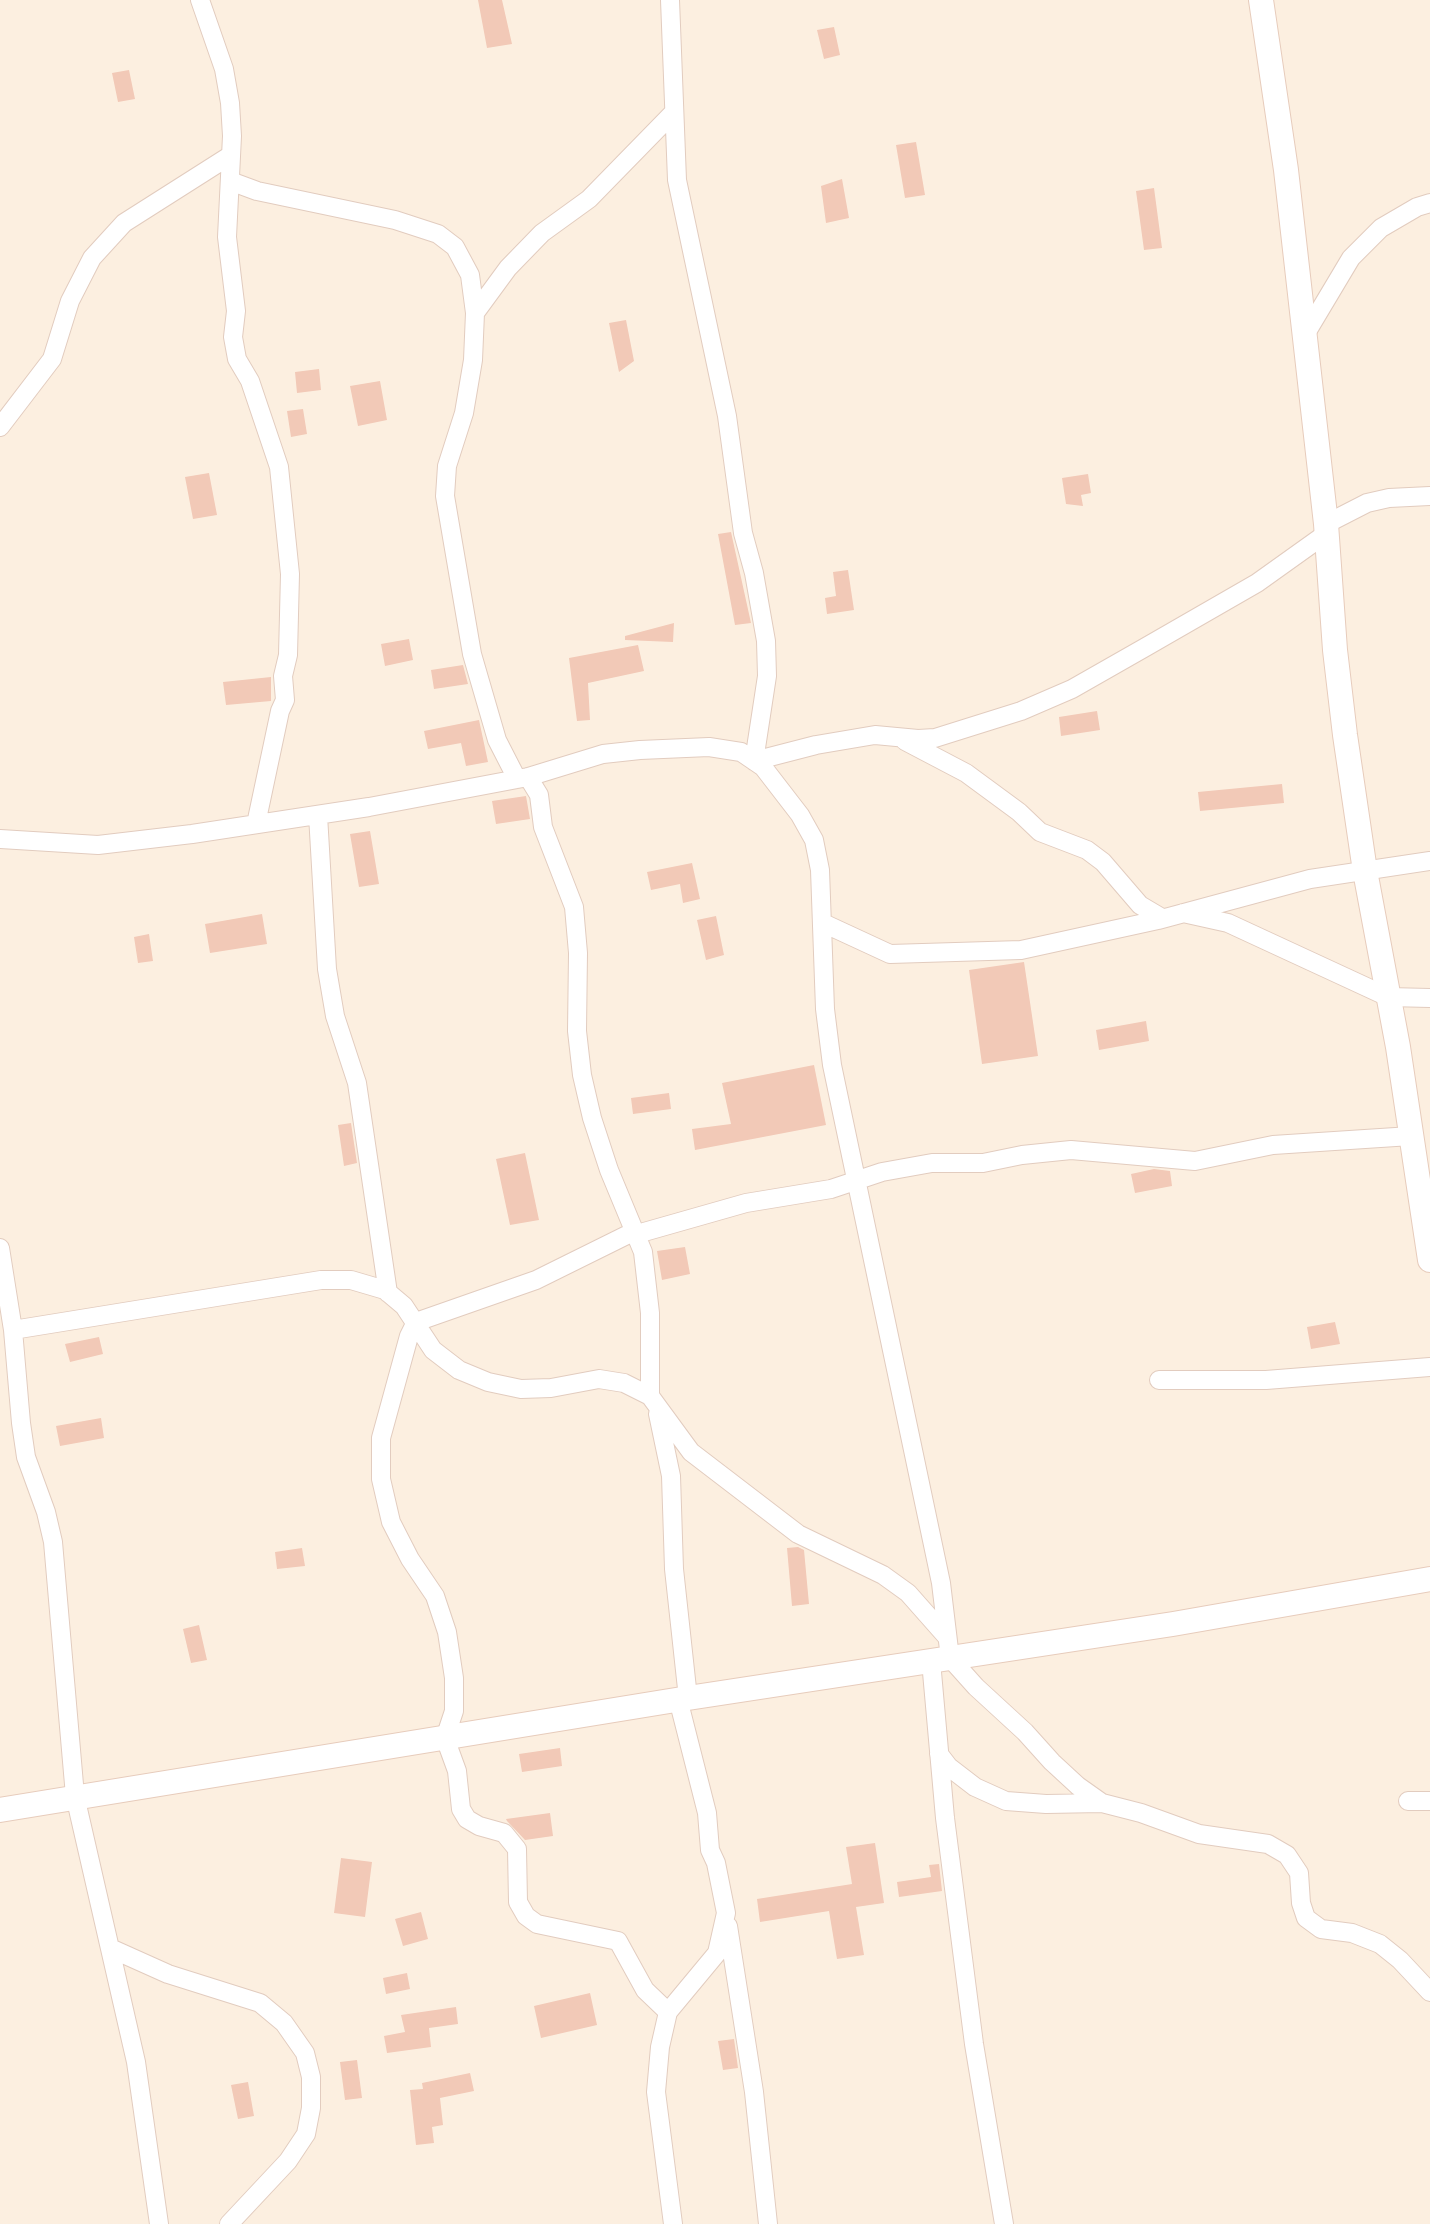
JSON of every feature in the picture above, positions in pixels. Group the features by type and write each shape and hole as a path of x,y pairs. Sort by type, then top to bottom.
{"street":[{"path":"200,0 224,69 230,103 227,237 236,311 233,337 237,359 250,381 279,467 290,574 288,655 283,676 285,700 256,824"},
{"path":"670,0 677,180 727,416 743,533 754,573 766,641 767,676 754,761"},
{"path":"1262,0 1305,335 1339,678 1365,871 1430,1260"},
{"path":"475,313 508,268 542,233 589,199 674,112"},
{"path":"0,427 52,359 70,301 92,258 124,223 231,155"},
{"path":"230,181 257,191 395,220 438,234 455,247 470,275 475,313 473,360 464,413 447,466 445,496 472,654 497,740 539,795 543,827 574,907 578,953 577,1031 582,1075 609,1170 643,1252 650,1313 652,1400 665,1440 671,1476 683,1698 707,1813 710,1850 716,1863 726,1913 754,2092 768,2224"},
{"path":"1305,335 1351,258 1381,228 1430,203"},
{"path":"754,761 816,745 875,735 935,738 1021,711 1072,689 1257,583 1326,529 1367,503 1389,498 1430,496"},
{"path":"894,736 966,773 1019,812 1040,832 1087,850 1103,862 1140,905 1171,915 1228,923 1388,997 1430,998"},
{"path":"0,839 98,845 256,824 523,778 603,754 640,750 709,747 741,752 763,767 784,792 814,840 820,870 825,1009 832,1065 941,1583 943,1652 939,1754 974,2044 1004,2224"},
{"path":"318,815 327,969 335,1016 357,1083 388,1293"},
{"path":"823,923 890,954 1021,950 1310,879 1430,861"},
{"path":"668,2012 645,1990 618,1941 537,1924 526,1916 518,1902 517,1849 504,1833 479,1826 467,1819 461,1809 457,1771 445,1738 454,1711 454,1678 447,1632 435,1596 410,1559 391,1522 381,1479 381,1438 409,1336 416,1322 536,1280 636,1232 746,1203 831,1189 856,1179 932,1163 983,1163 1071,1150 1195,1161 1273,1145 1411,1136"},
{"path":"0,1248 13,1330 26,1457 46,1512 53,1542 75,1796 136,2062 159,2224"},
{"path":"13,1330 321,1280 351,1280 388,1293 416,1322 433,1350 459,1370 488,1382 521,1389 551,1388 599,1379 624,1383 652,1400 691,1452 798,1534 883,1575 908,1593 943,1652 1052,1762 1102,1803"},
{"path":"0,1310 13,1330"},
{"path":"1159,1380 1279,1380 1430,1367"},
{"path":"0,1810 445,1738 943,1652 1173,1624 1430,1579"},
{"path":"939,1754 949,1767 975,1787 1006,1801 1102,1803 1199,1834 1268,1844 1287,1855 1299,1873 1301,1903 1306,1918 1321,1929 1352,1933 1380,1944 1430,1992"},
{"path":"1408,1801 1430,1801"},
{"path":"673,2224 656,2092 660,2047 668,2012 717,1953 726,1913"},
{"path":"110,1948 168,1974 260,2003 284,2023 305,2053 311,2077 311,2108 306,2134 288,2161 229,2224"}],"building":[{"path":"478,0 502,0 512,44 487,48"},
{"path":"834,27 840,55 824,59 817,30"},
{"path":"129,70 135,99 118,102 112,73"},
{"path":"916,142 925,195 905,198 896,145"},
{"path":"842,179 849,218 826,223 821,186"},
{"path":"1154,188 1162,248 1144,250 1136,191"},
{"path":"626,320 634,361 619,372 609,323"},
{"path":"319,369 321,390 297,393 295,372"},
{"path":"380,381 387,420 358,426 350,386"},
{"path":"303,409 307,434 291,437 287,411"},
{"path":"209,473 217,515 193,519 185,477"},
{"path":"1088,474 1091,493 1081,495 1083,506 1066,504 1062,478"},
{"path":"731,532 751,623 735,625 718,534"},
{"path":"848,570 854,610 827,614 825,598 836,596 833,572"},
{"path":"674,623 673,642 625,640 625,636"},
{"path":"409,639 413,660 385,666 381,644"},
{"path":"638,645 644,671 588,683 590,720 577,721 569,658"},
{"path":"463,665 468,684 434,689 431,670"},
{"path":"271,677 271,701 226,705 223,682"},
{"path":"1097,711 1100,730 1061,736 1059,717"},
{"path":"479,720 488,762 466,766 461,743 428,749 424,731"},
{"path":"1282,784 1284,803 1200,811 1198,792"},
{"path":"526,796 530,819 496,824 492,801"},
{"path":"370,831 379,884 359,887 350,834"},
{"path":"692,863 700,899 683,903 680,884 651,890 647,872"},
{"path":"262,914 267,944 210,953 205,924"},
{"path":"716,916 724,955 706,960 697,920"},
{"path":"149,934 153,961 138,963 134,937"},
{"path":"1024,962 1038,1056 982,1064 969,970"},
{"path":"1146,1021 1149,1041 1099,1050 1096,1030"},
{"path":"814,1065 826,1125 695,1150 692,1129 731,1124 722,1083"},
{"path":"669,1093 671,1109 633,1114 631,1098"},
{"path":"351,1123 357,1163 344,1166 338,1125"},
{"path":"525,1153 539,1220 510,1225 496,1159"},
{"path":"1154,1169 1170,1171 1172,1186 1135,1193 1131,1174"},
{"path":"685,1247 690,1274 662,1280 657,1251"},
{"path":"1335,1322 1340,1344 1311,1349 1307,1327"},
{"path":"99,1337 103,1354 70,1362 65,1344"},
{"path":"101,1418 104,1438 60,1446 56,1426"},
{"path":"302,1548 305,1566 277,1569 275,1552"},
{"path":"787,1548 804,1550 809,1604 792,1606"},
{"path":"199,1625 207,1660 191,1663 183,1629"},
{"path":"560,1748 562,1766 522,1772 519,1754"},
{"path":"550,1813 553,1836 525,1840 506,1819"},
{"path":"875,1843 884,1903 856,1907 864,1955 837,1959 829,1911 760,1922 757,1899 852,1884 846,1847"},
{"path":"341,1858 372,1862 365,1917 334,1913"},
{"path":"939,1864 942,1891 899,1897 897,1882 931,1877 929,1865"},
{"path":"421,1912 428,1939 403,1946 395,1919"},
{"path":"407,1973 410,1989 386,1994 383,1978"},
{"path":"590,1993 597,2025 541,2038 534,2006"},
{"path":"456,2007 458,2024 429,2028 431,2047 387,2053 384,2036 405,2032 401,2015"},
{"path":"734,2039 738,2068 723,2070 718,2041"},
{"path":"357,2060 362,2098 345,2100 340,2062"},
{"path":"470,2073 474,2091 440,2098 443,2125 432,2127 434,2143 416,2145 410,2090 423,2089 422,2083"},
{"path":"248,2082 254,2116 238,2119 231,2085"}]}
